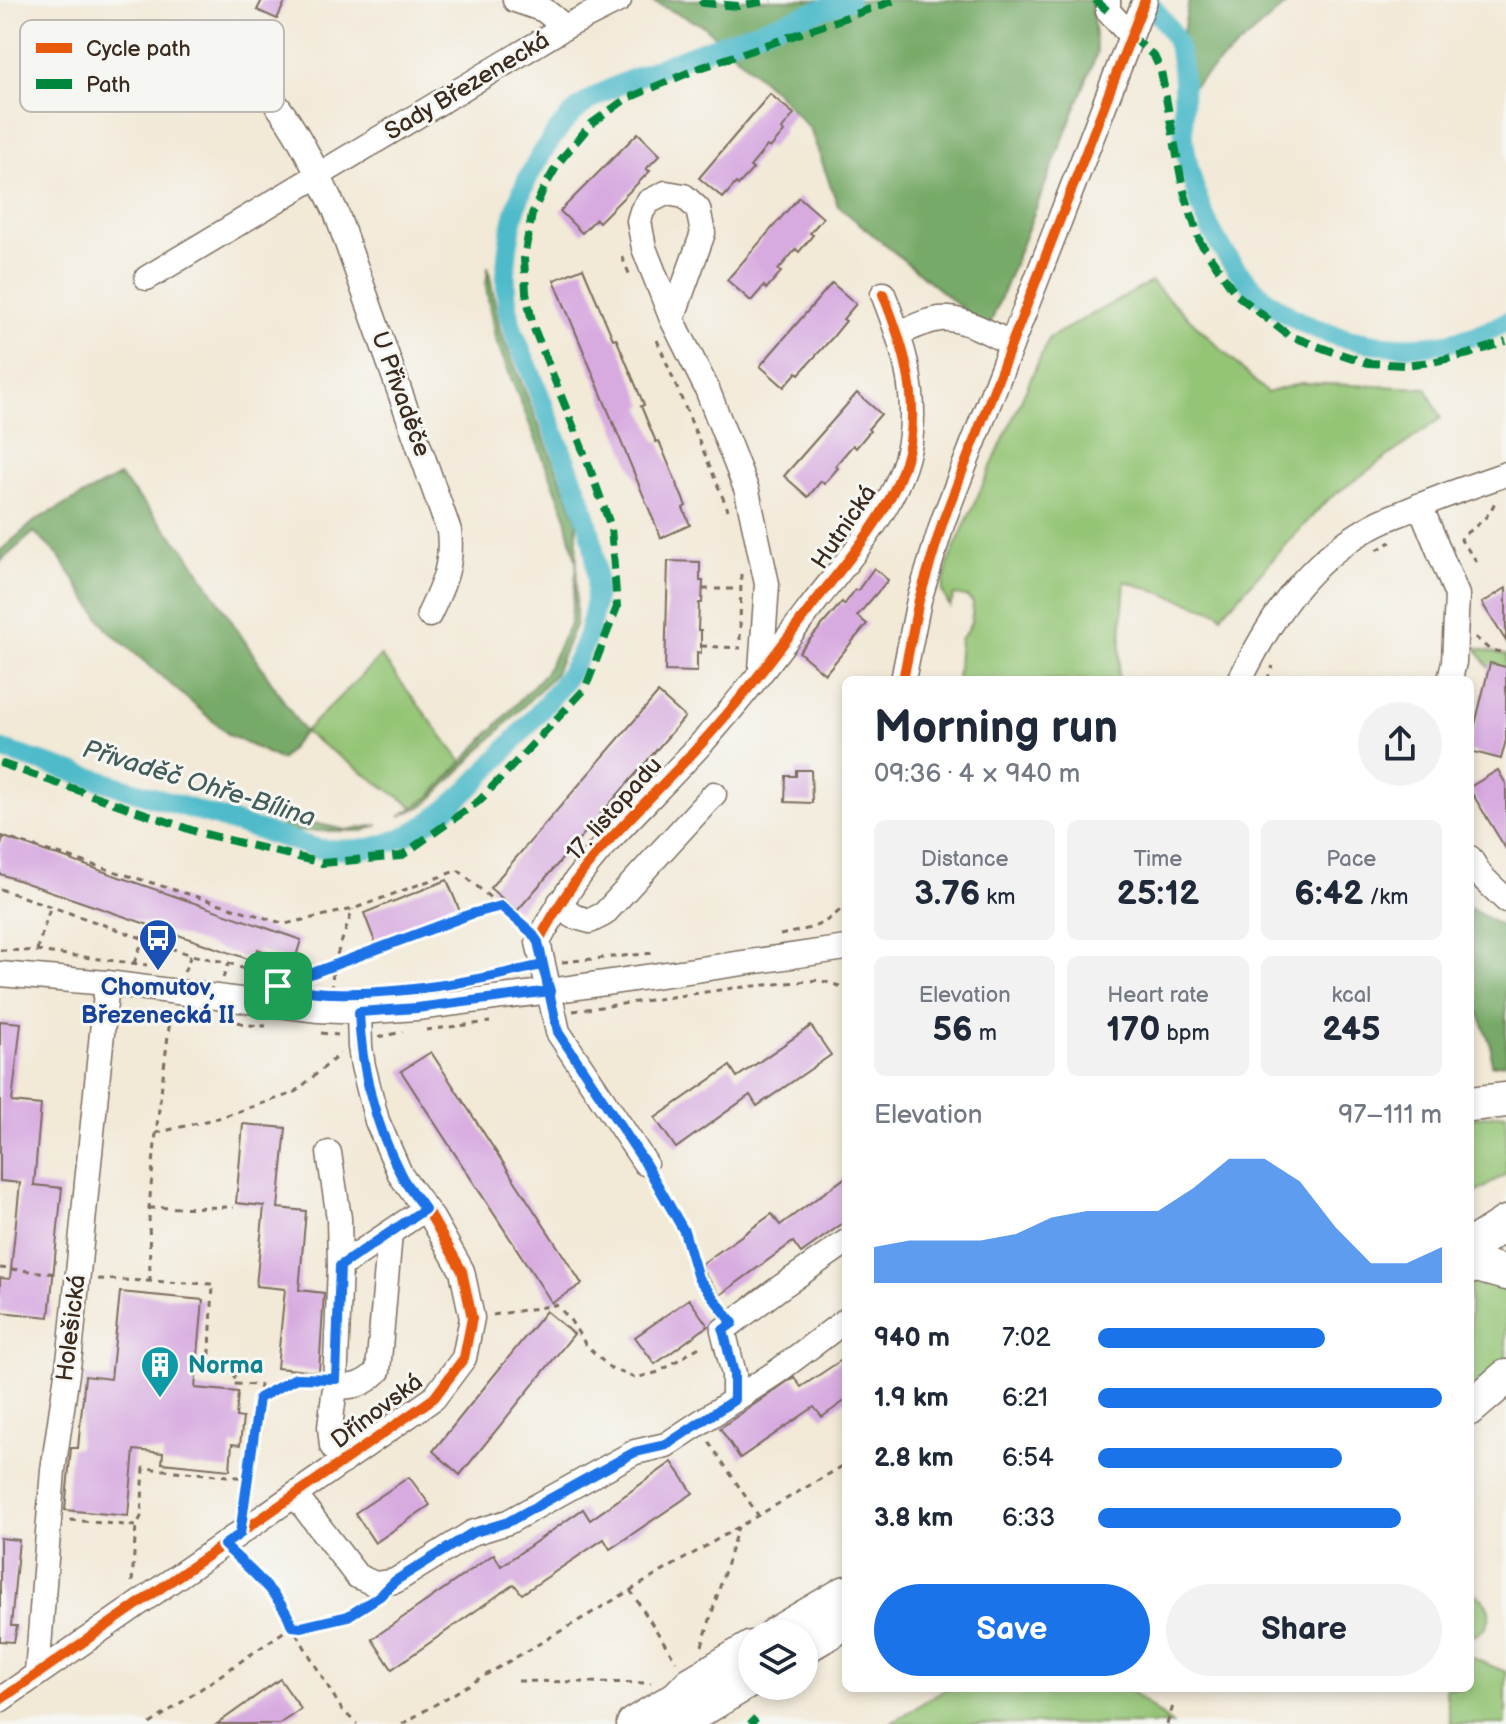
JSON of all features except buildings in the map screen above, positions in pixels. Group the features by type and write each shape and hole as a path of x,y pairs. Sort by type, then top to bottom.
{"highway":[{"path":"1474,1104 1506,1100"},
{"path":"1474,1217 1506,1197"},
{"path":"1474,1243 1506,1223"},
{"path":"1474,1266 1506,1273"},
{"path":"1474,1404 1504,1377"},
{"path":"800,1620 842,1595"},
{"path":"818,1639 842,1624"},
{"path":"634,1724 677,1698 691,1684 738,1656"},
{"path":"677,1724 738,1687"}],"street":[{"path":"515,0 544,10 565,27"},
{"name":"Sady Březenecká","path":"147,278 565,27 619,0"},
{"path":"904,676 919,600 943,521 1145,0"},
{"path":"1108,5 1131,36"},
{"path":"282,112 318,175"},
{"name":"U Přivaděče","path":"318,175 336,212 449,531 448,572 429,615"},
{"name":"Hutnická","path":"751,665 861,545 886,505 904,464 909,445 912,397 909,370 883,294"},
{"path":"898,334 940,319 953,320 1011,343"},
{"path":"662,324 707,389 747,491 767,584 751,665"},
{"path":"1242,676 1278,611 1308,575 1340,545 1371,526 1424,514 1506,474"},
{"path":"1424,514 1457,595 1451,676"},
{"name":"17. listopadu","path":"540,953 560,902 597,853 701,744 751,665"},
{"path":"560,902 572,916 590,921 604,914 714,794"},
{"path":"1474,865 1481,876 1506,900"},
{"path":"0,974 359,1012 550,991 842,949"},
{"path":"540,953 558,1032 645,1163"},
{"name":"Holešická","path":"37,1673 53,1470 70,1353 107,983"},
{"name":"Dřínovská","path":"0,1700 434,1398 464,1358 472,1318 462,1271 432,1218 401,1176 377,1121 363,1066 359,1012"},
{"name":"Dřínovská","path":"329,1153 339,1218 340,1266 336,1383 330,1427 332,1446 352,1456"},
{"path":"340,1266 425,1209"},
{"name":"Dřínovská","path":"336,1383 349,1387 367,1383 378,1371 390,1233"},
{"path":"734,1400 728,1327 842,1245"},
{"path":"295,1495 357,1576 375,1584 395,1581 472,1533 508,1522 635,1452 666,1445 778,1371 842,1323"}],"path":[{"path":"622,257 634,286"},
{"path":"662,324 732,518"},
{"path":"1485,503 1506,496"},
{"path":"1477,562 1461,540 1462,536 1479,526 1496,499"},
{"path":"1375,551 1424,514"},
{"path":"741,566 741,648 751,665"},
{"path":"703,589 741,589"},
{"path":"1456,620 1490,650 1506,653"},
{"path":"701,646 741,648"},
{"path":"1269,676 1276,659"},
{"path":"0,836 285,924 353,909 458,870 531,932 540,953"},
{"path":"0,889 191,955 229,963 278,986"},
{"path":"278,986 471,914 501,906"},
{"path":"36,951 50,908"},
{"path":"769,937 814,928 842,908"},
{"path":"332,993 333,966 353,909"},
{"path":"134,963 144,939"},
{"path":"0,950 36,951 147,965"},
{"path":"492,977 540,953 655,953"},
{"path":"184,972 191,955"},
{"path":"223,978 229,963"},
{"path":"264,984 292,988"},
{"path":"150,1282 149,1208 172,1008"},
{"path":"156,1133 218,1118 294,1093 347,1047"},
{"path":"472,1318 556,1305 569,1318 586,1345 610,1368 635,1378 659,1372 728,1327 698,1278 684,1231 645,1163"},
{"path":"149,1208 234,1207"},
{"path":"0,1268 112,1281 213,1284 209,1372 235,1374 234,1384 260,1385 248,1478 232,1540 290,1620 342,1710 357,1724"},
{"path":"259,1398 296,1378 336,1383"},
{"path":"697,1424 758,1515"},
{"path":"402,1724 842,1466"},
{"path":"130,1609 144,1468 248,1478"},
{"path":"50,1519 136,1526"},
{"path":"691,1684 738,1527"},
{"path":"150,1724 292,1626 301,1627 348,1616 380,1596 395,1581"},
{"path":"630,1590 691,1684"},
{"path":"506,1663 520,1686 691,1684"},
{"path":"1167,1724 1169,1699 1188,1708"}],"green space":[{"path":"649,0 1091,0 1097,53 988,330 838,206 810,129 778,94 704,26"},
{"path":"1189,0 1291,0 1185,93 1186,68 1181,43"},
{"path":"488,266 500,330 577,519 577,564 564,510 495,338 486,287"},
{"path":"1151,282 1267,393 1301,383 1426,388 1441,418 1326,501 1221,616 1218,612 1125,581 1118,676 957,676 960,639 971,623 973,603 967,597 954,595 950,607 942,591 949,560 1049,338"},
{"path":"119,476 186,551 304,732 281,760 229,735 107,629 58,555 34,532 0,562 0,551 36,520"},
{"path":"577,570 576,623 554,675 427,804 400,816 431,796 545,673 570,624"},
{"path":"1476,648 1506,655 1506,667 1489,668"},
{"path":"381,656 462,762 431,796 415,808 304,732"},
{"path":"260,807 295,819 346,830 379,825 363,831 289,831"},
{"path":"1474,910 1506,929 1506,1063 1491,1065 1491,1046 1474,1000"},
{"path":"1506,1113 1506,1174 1477,1192 1474,1192 1474,1117"},
{"path":"1474,1280 1506,1284 1506,1359 1474,1387"},
{"path":"1474,1594 1485,1602 1490,1615 1485,1628 1474,1635"},
{"path":"1474,1659 1506,1672 1506,1724 1451,1724 1446,1692 1474,1692"},
{"path":"940,1692 1132,1692 1172,1724 890,1724"}],"waterway":[{"name":"Přivaděč Ohře-Bílina","path":"0,749 319,849 361,849 393,841 428,823 460,798 552,698 582,649 594,607 595,562 587,519 515,334 508,306 508,247 516,208 530,174 562,125 578,109 604,92 706,50 849,0"},
{"name":"Přivaděč Ohře-Bílina","path":"1146,0 1168,27 1177,45 1182,70 1185,147 1204,214 1219,244 1238,271 1261,295 1288,315 1319,330 1373,343 1412,346 1451,342 1506,322"}],"marked path":[{"path":"701,0 703,3 738,6 771,0"},
{"path":"0,763 197,832 322,863 401,856 479,801 585,689 617,607 611,527 533,326 526,293 524,258 532,214 543,190 559,162 591,124 626,99 697,69 896,0"},
{"path":"1095,0 1108,11"},
{"path":"1131,36 1154,56 1161,71 1183,188 1200,242 1236,294 1288,335 1368,363 1405,365 1432,362 1469,354 1506,341"},
{"path":"750,1724 756,1718"}],"cycle path":[{"path":"904,676 919,600 943,521 1145,0"},
{"path":"645,1163 558,1032 538,942 590,862 731,710 860,544 886,505 905,464 910,442 912,404 907,366 883,294"},
{"path":"0,1700 434,1398 464,1358 472,1318 462,1271 432,1218 401,1176 377,1121 363,1066 359,1012"}],"place":[{"name":"Chomutov, Březenecká II","path":"158,972"},
{"name":"Norma","path":"160,1399"}],"route":[{"path":"278,986 332,993 404,990 492,977 542,965 550,991 359,1012 363,1066 377,1121 401,1176 425,1209 340,1266 336,1379 296,1378 259,1398 240,1534 224,1545 268,1589 292,1626 301,1627 348,1616 380,1596 395,1581 472,1533 508,1522 635,1452 666,1445 734,1400 734,1374 723,1330 733,1323 698,1278 684,1231 645,1163 558,1032 550,991 538,942 501,906 471,914 278,986"}]}
